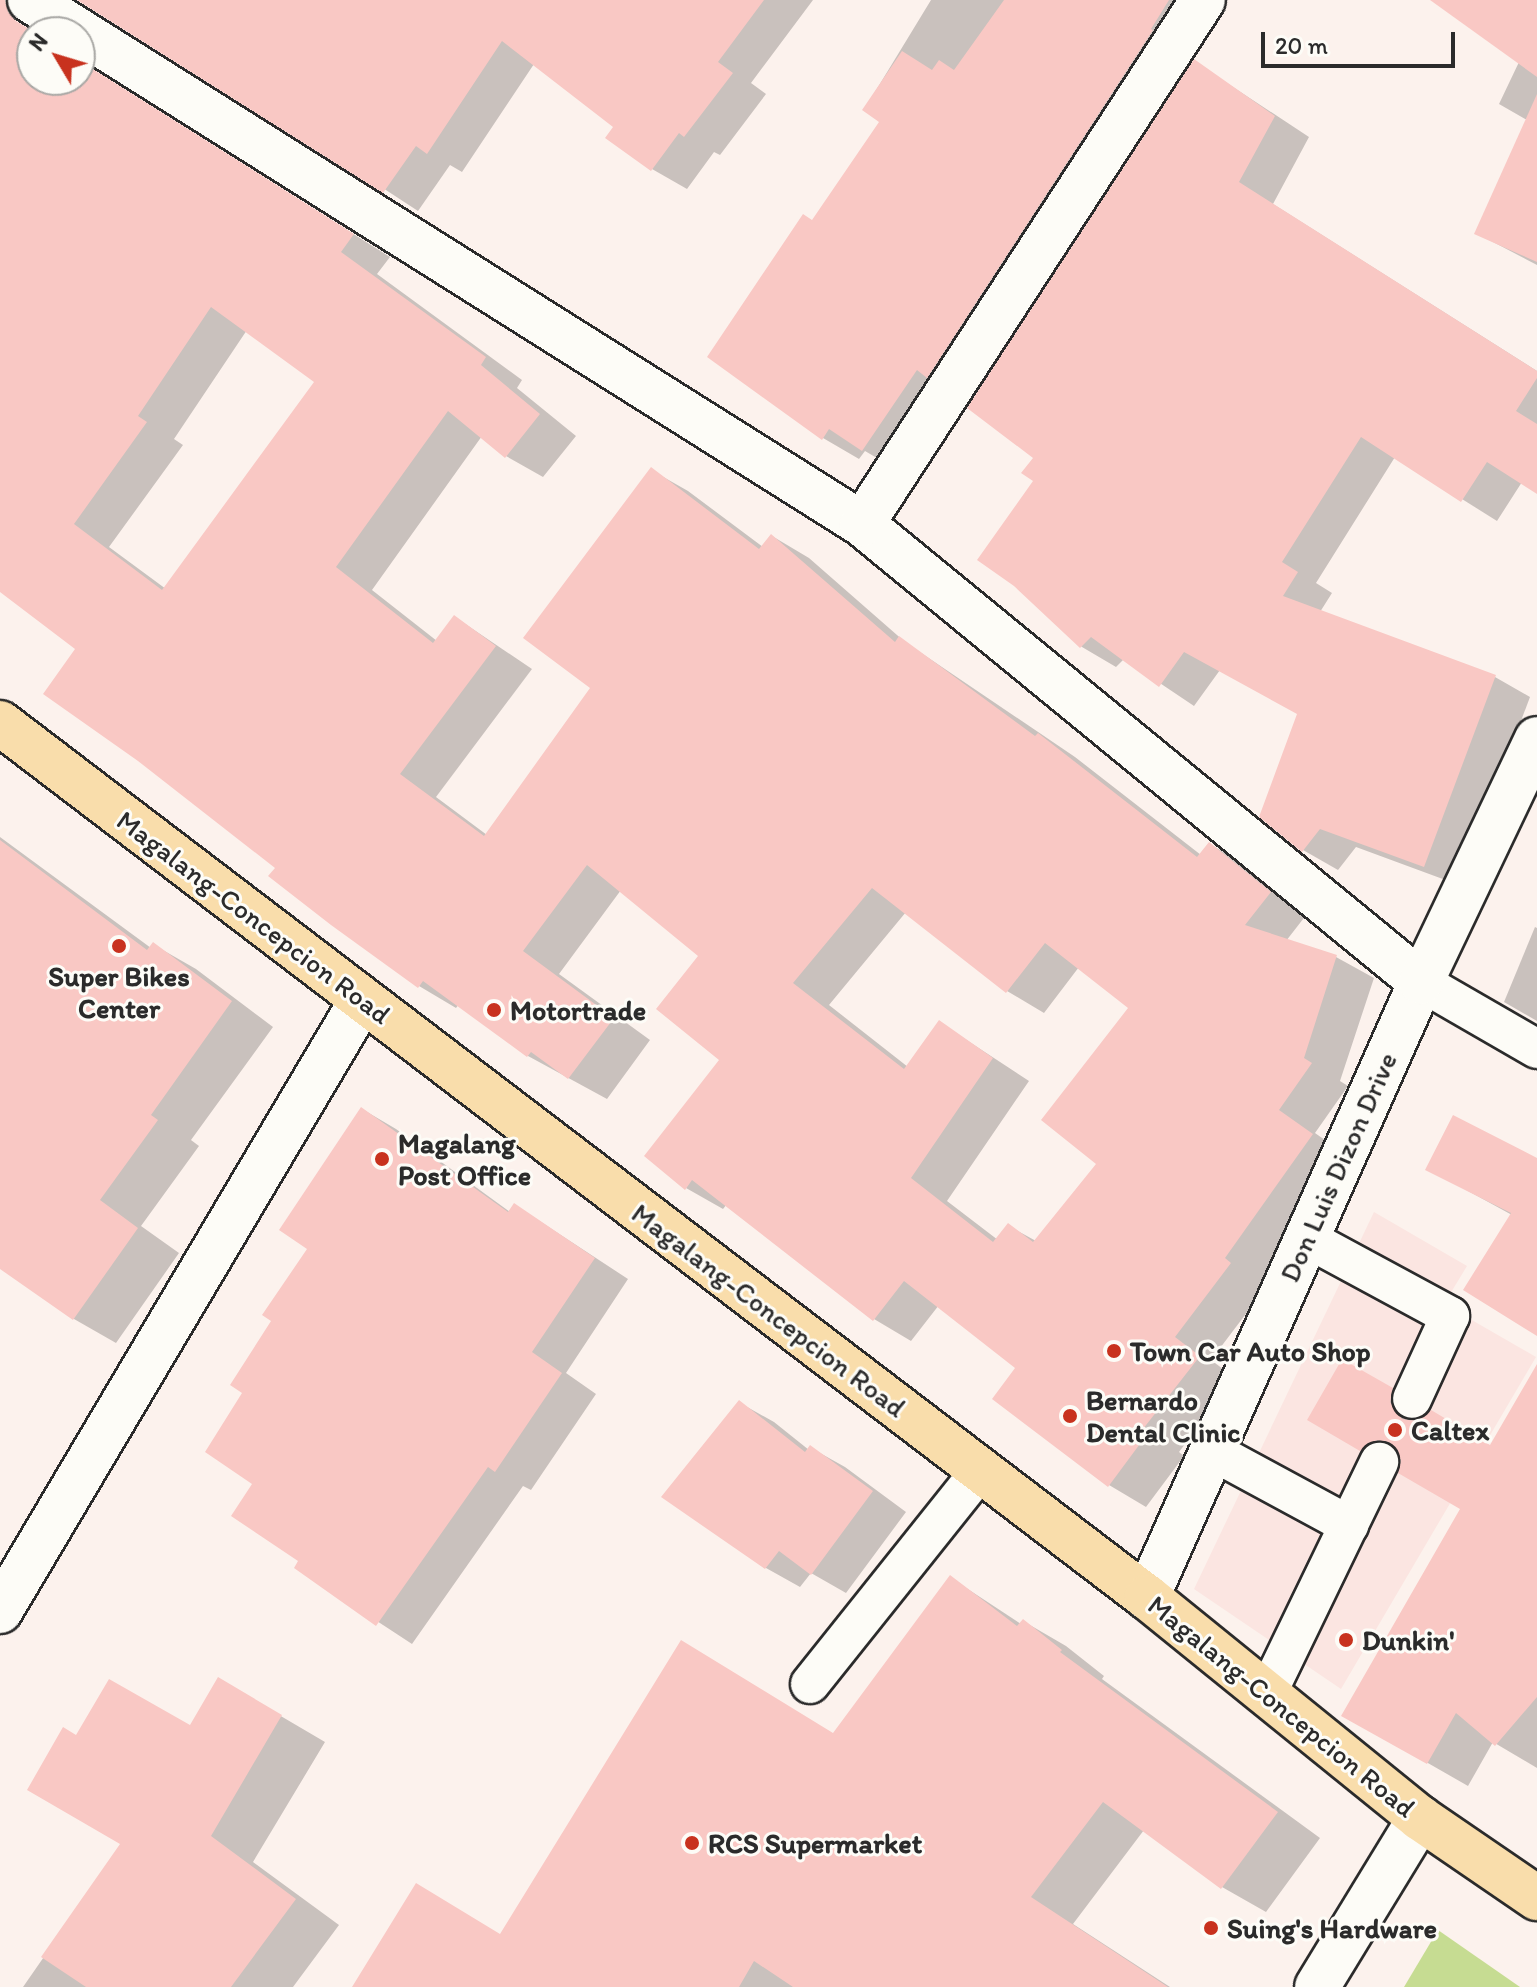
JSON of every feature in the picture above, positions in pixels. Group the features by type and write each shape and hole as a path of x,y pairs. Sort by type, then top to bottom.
{"main road":[{"name":"Magalang-Concepcion Road","path":"0,723 1147,1597 1420,1818 1537,1898"}],"street":[{"path":"30,0 862,524 1421,982"},
{"path":"862,524 1203,0"},
{"name":"Don Luis Dizon Drive","path":"1147,1597 1421,982 1537,739"},
{"path":"0,1611 362,1000"},
{"path":"1317,1987 1420,1818"}],"lane":[{"path":"1421,982 1537,1049"},
{"path":"1306,1238 1450,1316 1412,1399"},
{"path":"1212,1451 1349,1525"},
{"path":"1267,1694 1379,1462"},
{"path":"810,1684 981,1470"}],"shaded area":[{"path":"1374,1212 1467,1266 1444,1304 1536,1357 1341,1689 1194,1589"}],"green space":[{"path":"1438,1930 1520,1987 1404,1987"}],"building":[{"path":"0,0 5,0 8,12 16,21 16,96 96,96 96,71 354,234 341,252 486,357 481,365 540,414 505,458 448,411 336,567 433,643 454,615 496,646 400,774 484,836 590,688 523,638 651,467 759,549 771,534 895,642 899,636 1035,736 1038,733 1197,857 1209,842 1271,892 1245,925 1337,955 1304,1058 1312,1063 1279,1110 1313,1134 1225,1258 1231,1263 1175,1337 1200,1356 1143,1429 1148,1433 1108,1487 992,1399 1015,1368 904,1281 873,1321 692,1180 685,1190 644,1156 719,1060 656,1009 698,956 587,865 523,951 614,1018 568,1079 531,1052 527,1057 423,981 418,988 331,925 268,876 275,868 138,761 43,694 75,649 0,592","holes":["211,307 314,382 162,590 74,524 147,422 138,416","872,888 1006,993 1045,943 1128,1008 1041,1120 1096,1164 1033,1242 1008,1223 993,1242 911,1178 993,1058 939,1020 904,1069 793,983"]},
{"path":"77,0 764,0 718,62 733,73 684,137 679,133 651,171 605,138 613,127 502,41 427,154 416,146 383,193"},
{"path":"1004,0 1169,0 1153,30 927,378 917,370 862,451 829,429 822,440 707,357 803,214 812,220 879,122 862,110 902,51 932,70 939,60 954,70"},
{"path":"1430,0 1537,0 1537,77"},
{"path":"1194,59 1275,116 1239,182 1537,371 1537,378 1516,411 1537,424 1537,494 1487,462 1461,502 1361,437 1282,562 1298,572 1283,596 1496,675 1424,867 1320,829 1302,852 1259,817 1297,714 1184,652 1159,687 1091,637 1080,648 1014,586 977,560 1033,481 1021,473 1033,458 967,408"},
{"path":"1537,94 1537,262 1474,234"},
{"path":"0,840 147,950 153,942 232,1001 151,1115 158,1120 100,1200 138,1228 73,1320 0,1269"},
{"path":"361,1107 508,1212 514,1203 595,1258 532,1352 562,1373 495,1472 488,1467 376,1626 294,1568 298,1561 231,1516 252,1484 205,1452 242,1393 230,1385 271,1321 262,1315 307,1249 279,1230"},
{"path":"1453,1115 1537,1158 1537,1336 1463,1290 1511,1213 1425,1170"},
{"path":"1342,1359 1393,1388 1390,1402 1402,1419 1415,1421 1431,1410 1490,1445 1537,1364 1537,1697 1495,1746 1456,1713 1427,1764 1341,1716 1460,1509 1398,1473 1401,1460 1389,1443 1377,1440 1360,1451 1307,1420"},
{"path":"739,1400 805,1452 810,1445 873,1491 811,1575 779,1551 765,1569 661,1497"},
{"path":"950,1575 1017,1626 1023,1619 1062,1650 1060,1652 1278,1812 1221,1889 1103,1802 1031,1897 1168,1987 793,1987 754,1961 739,1987 352,1987 416,1883 500,1934 681,1640 833,1733"},
{"path":"218,1677 282,1715 211,1836 296,1899 231,1987 86,1987 41,1957 120,1844 27,1790 63,1727 76,1735 109,1679 190,1725"}],"place":[{"name":"Super Bikes Center","path":"119,946"},
{"name":"Motortrade","path":"494,1010"},
{"name":"Magalang Post Office","path":"382,1159"},
{"name":"Town Car Auto Shop","path":"1114,1351"},
{"name":"Bernardo Dental Clinic","path":"1070,1416"},
{"name":"Caltex","path":"1395,1430"},
{"name":"Dunkin'","path":"1346,1640"},
{"name":"RCS Supermarket","path":"692,1843"},
{"name":"Suing's Hardware","path":"1211,1928"}]}
